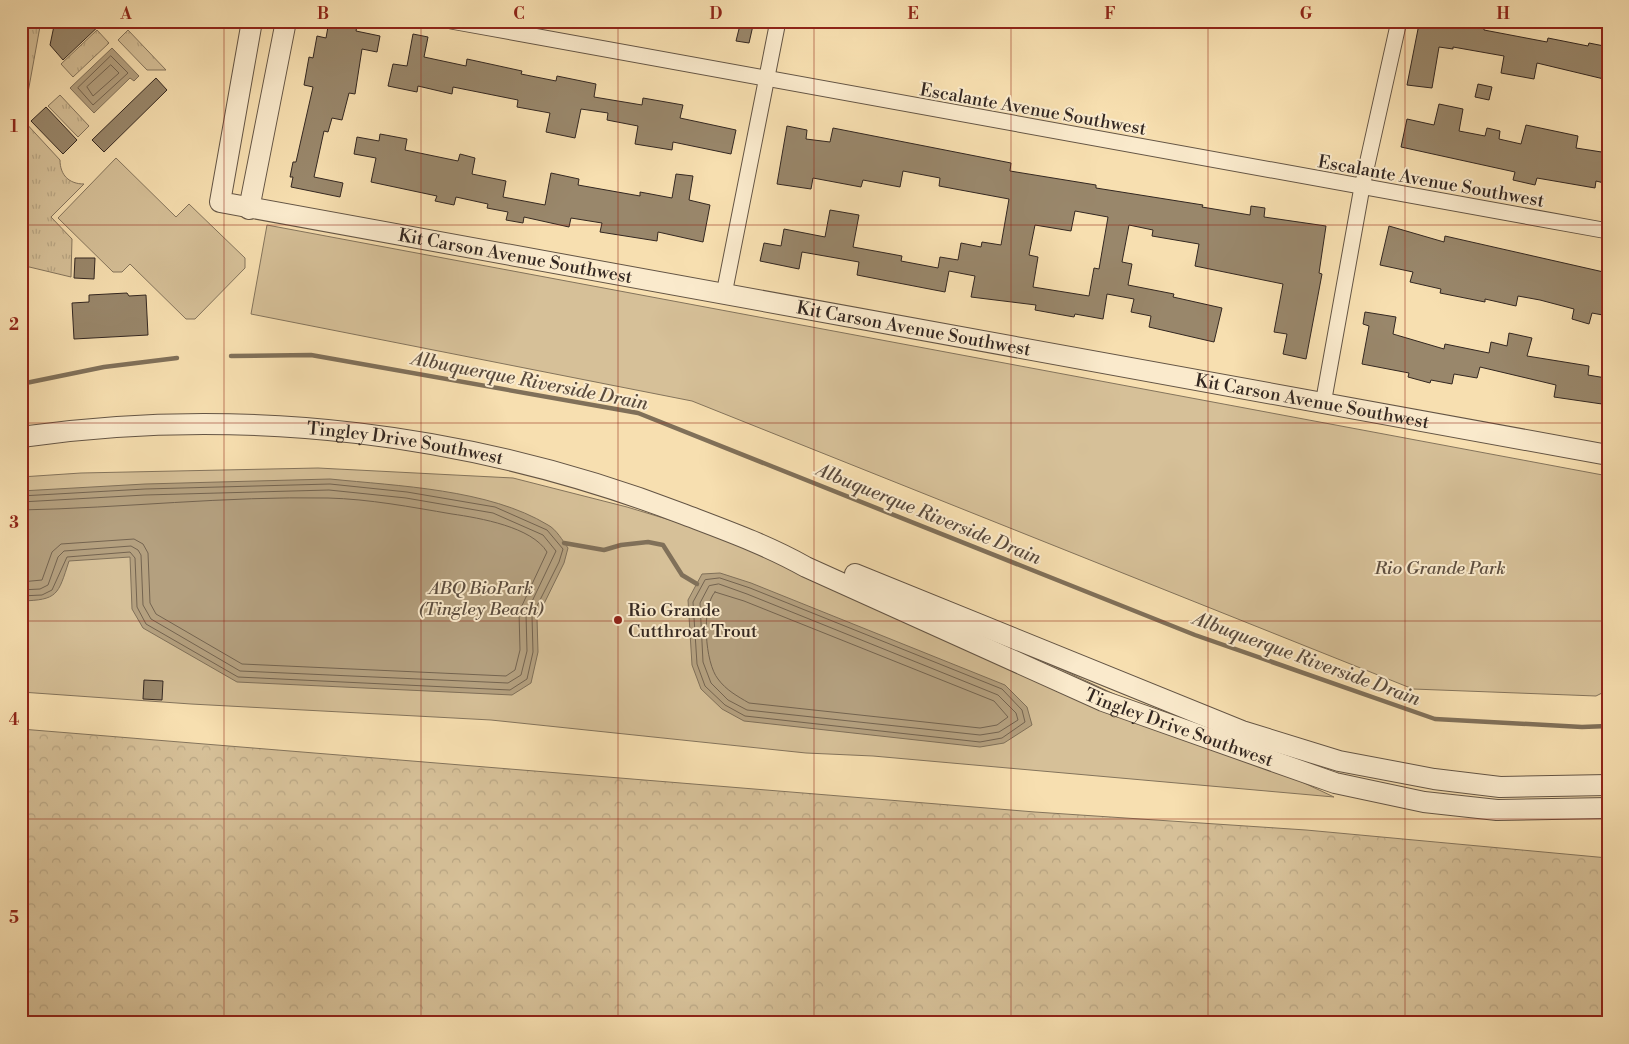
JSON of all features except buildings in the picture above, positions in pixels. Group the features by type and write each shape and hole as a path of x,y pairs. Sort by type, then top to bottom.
{"street":[{"name":"Kit Carson Avenue Southwest","path":"252,21 220,202 248,209 1322,404 1608,454"},
{"path":"248,209 286,21"},
{"name":"Escalante Avenue Southwest","path":"451,21 767,80 1608,231"},
{"path":"724,294 778,21"},
{"path":"1322,404 1362,187 1399,21"},
{"name":"Tingley Drive Southwest","path":"21,437 106,427 170,424 353,431 468,450 560,472 617,489 775,549 806,567 1103,700 1335,783 1424,802 1497,810 1608,808"},
{"name":"Tingley Drive Southwest","path":"775,549 811,556 1242,731 1339,761 1434,780 1500,787 1608,785"}],"green space":[{"path":"21,21 41,21 23,120 60,160 60,165 66,178 79,184 84,184 51,217 72,239 71,277 21,265"},
{"path":"97,30 109,43 73,77 61,64"},
{"path":"128,30 166,70 147,70 118,40"},
{"path":"60,95 89,126 78,137 48,106"},
{"path":"116,158 176,217 189,204 245,258 245,268 195,319 186,319 130,264 122,272 113,272 58,218"},
{"name":"Rio Grande Park","path":"267,225 1608,476 1608,690 1596,696 1413,689 692,401 251,314"},
{"name":"ABQ BioPark (Tingley Beach)","path":"318,468 513,478 627,507 877,583 1334,797 873,756 806,753 491,720 191,704 21,692 21,477 81,473"},
{"path":"21,729 1035,812 1306,830 1608,858 1608,1023 21,1023"}],"water":[{"path":"112,48 139,76 134,81 130,78 94,113 70,88"},
{"path":"330,479 413,487 471,496 524,513 554,529 568,548 564,563 537,618 538,652 531,683 512,695 237,682 143,628 132,609 130,557 69,561 59,588 55,593 43,599 21,601 21,491 145,484"},
{"path":"720,573 751,583 1005,685 1027,707 1032,725 1004,743 980,747 744,721 722,709 701,689 692,665 688,600 702,574"}],"waterway":[{"name":"Albuquerque Riverside Drain","path":"231,356 311,355 638,413 1195,635 1435,719 1582,727 1608,726"},
{"name":"Albuquerque Riverside Drain","path":"21,384 104,367 177,358"},
{"path":"564,543 604,550 621,545 648,542 663,545 682,575 697,584"}],"place":[{"name":"Rio Grande Cutthroat Trout","path":"618,620"}]}
